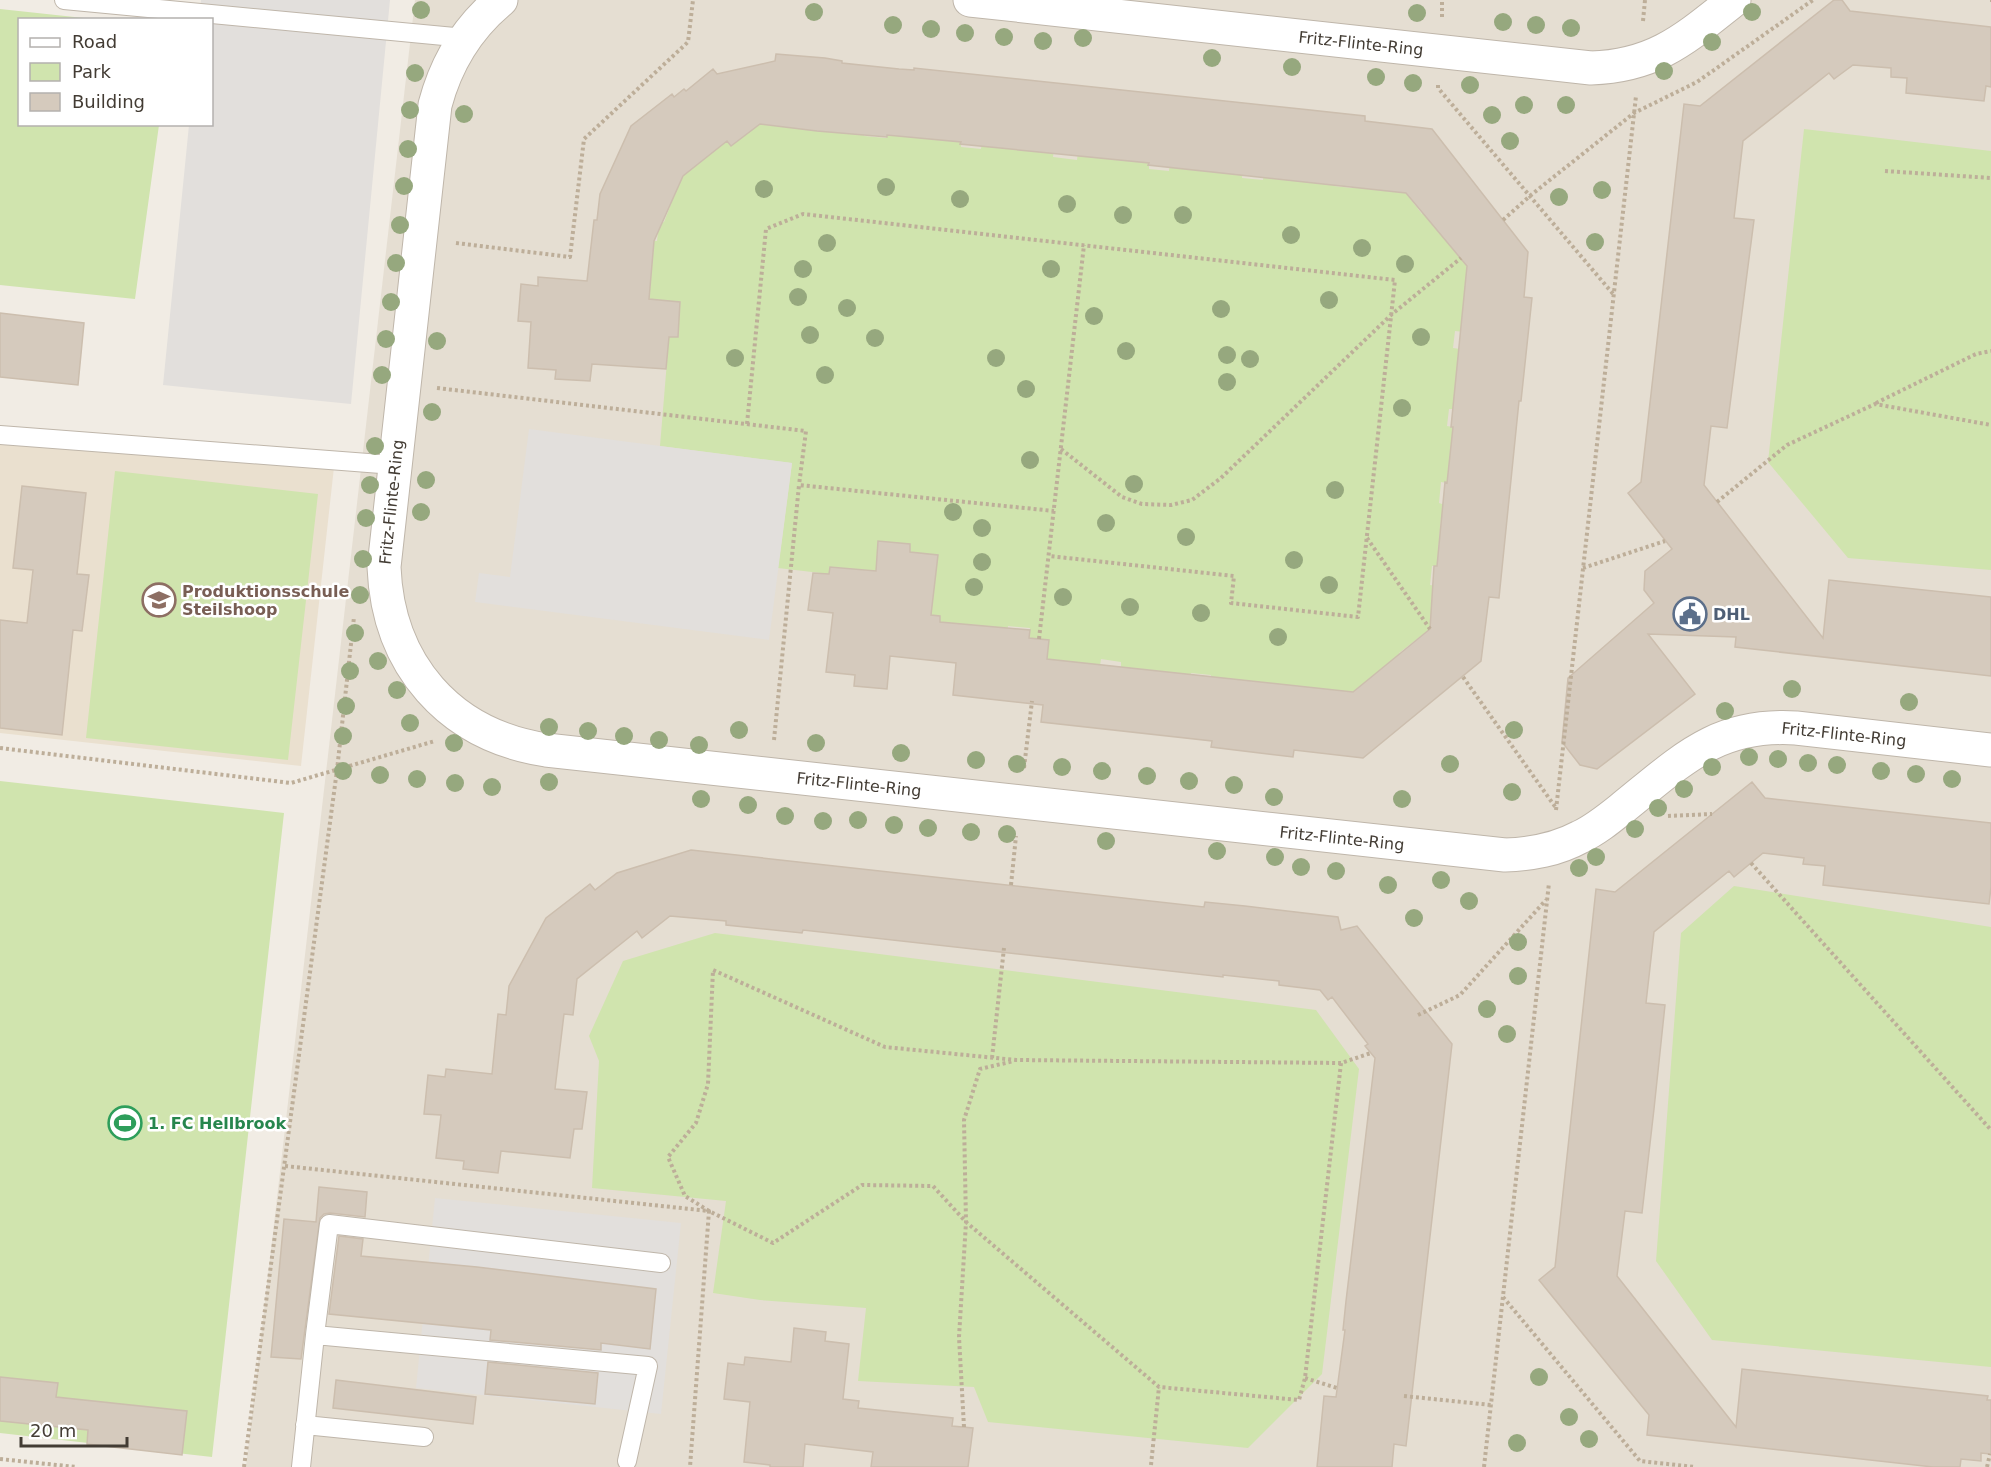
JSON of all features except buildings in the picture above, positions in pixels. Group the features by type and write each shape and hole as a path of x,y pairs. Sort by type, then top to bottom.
{"street":[{"name":"Fritz-Flinte-Ring","path":"501,0 478,21 465,38 447,69 435,105 384,567 386,594 392,620 405,653 424,682 449,708 478,728 528,747 1489,854 1520,855 1567,844 1594,829 1691,753 1719,739 1750,730 1797,728 1991,750"},
{"name":"Fritz-Flinte-Ring","path":"970,0 1599,68 1622,65 1653,56 1674,46 1734,0"}],"lane":[{"path":"64,0 465,38"},
{"path":"0,435 394,465"},
{"path":"301,1467 329,1224 661,1263"},
{"path":"315,1335 648,1366 627,1461"},
{"path":"305,1425 424,1437"}],"path":[{"path":"419,238 570,256 584,139 688,42 693,0"},
{"path":"1442,0 1438,88 1614,295"},
{"path":"1642,25 1645,0"},
{"path":"1503,220 1634,113 1697,82 1813,0"},
{"path":"1484,1467 1636,89"},
{"path":"1885,171 1991,178"},
{"path":"747,424 766,229 802,214 1395,279 1358,617 1231,603 1234,576 1049,556"},
{"path":"1039,639 1084,245"},
{"path":"1061,449 1122,497 1142,504 1171,505 1192,500 1221,478 1391,315 1461,258"},
{"path":"1717,502 1787,445 1976,354 1991,351"},
{"path":"403,384 806,431 771,775"},
{"path":"1875,404 1991,425"},
{"path":"800,485 1054,511"},
{"path":"1367,537 1430,629"},
{"path":"1583,568 1665,541"},
{"path":"244,1467 337,770 354,616"},
{"path":"1462,677 1557,808"},
{"path":"0,748 291,783 478,728"},
{"path":"1751,863 1991,1130"},
{"path":"1419,1015 1460,995 1547,899"},
{"path":"992,1058 1004,948"},
{"path":"1341,1064 1305,1378 1299,1400 1159,1387 966,1222 933,1186 862,1185 773,1243 709,1211 685,1196 668,1157 696,1123 708,1084 712,970 885,1047 1016,1060 1341,1064 1371,1053"},
{"path":"964,1427 959,1336 966,1222 964,1120 980,1070 1016,1060"},
{"path":"1503,1296 1640,1461 1695,1467"},
{"path":"1305,1378 1337,1388"},
{"path":"1151,1465 1159,1387"},
{"path":"1404,1396 1491,1405"},
{"path":"1987,1467 1990,1454"},
{"path":"0,1459 75,1467"}],"shaded area":[{"path":"201,0 390,0 351,404 163,385 189,126 213,126 213,18 199,18"},
{"path":"415,0 1991,0 1991,1467 246,1467"},
{"path":"529,429 792,463 769,640 475,602 479,573 510,577"},
{"name":"Produktionsschule Steilshoop","path":"0,431 334,467 301,766 0,733"},
{"path":"435,1198 681,1223 661,1414 416,1388"}],"green space":[{"path":"0,9 84,18 18,18 18,126 159,126 135,299 0,285"},
{"path":"777,115 865,129 864,136 886,138 888,131 907,136 924,137 962,134 961,147 981,149 982,141 1017,149 1054,149 1053,157 1077,160 1078,151 1104,158 1149,158 1149,169 1169,171 1170,160 1243,168 1242,178 1263,180 1264,171 1335,176 1334,186 1352,188 1353,179 1401,187 1422,214 1427,210 1467,267 1464,332 1455,331 1453,348 1460,349 1454,409 1449,409 1447,426 1453,427 1447,483 1441,482 1439,503 1445,505 1444,516 1441,517 1437,566 1432,566 1430,585 1438,586 1432,596 1430,629 1399,653 1402,657 1348,696 1210,685 1211,675 1191,673 1189,683 1160,671 1121,667 1121,662 1101,659 1099,673 1047,659 1049,641 1029,638 1030,628 1008,626 1006,638 979,625 960,624 960,630 939,628 940,616 912,613 910,544 878,541 876,571 831,567 829,574 778,568 792,463 660,446 669,337 678,337 680,302 649,299 645,240 657,241 659,223 664,222 671,204 662,199 675,171 684,175 725,139 731,146 746,134 743,124"},
{"path":"1804,129 1991,151 1991,570 1848,558 1768,462"},
{"path":"115,471 318,494 288,760 86,738"},
{"name":"1. FC Hellbrook","path":"0,781 284,813 212,1457 0,1433"},
{"path":"1734,886 1991,927 1991,1367 1712,1340 1656,1261 1681,933"},
{"path":"715,933 1316,1010 1359,1069 1322,1374 1248,1448 988,1422 974,1387 858,1381 866,1308 760,1300 713,1293 726,1201 592,1188 599,1061 589,1036 623,961"}],"place":[{"name":"Produktionsschule Steilshoop","path":"159,600"},
{"name":"DHL","path":"1690,614"},
{"name":"1. FC Hellbrook","path":"125,1123"}]}
